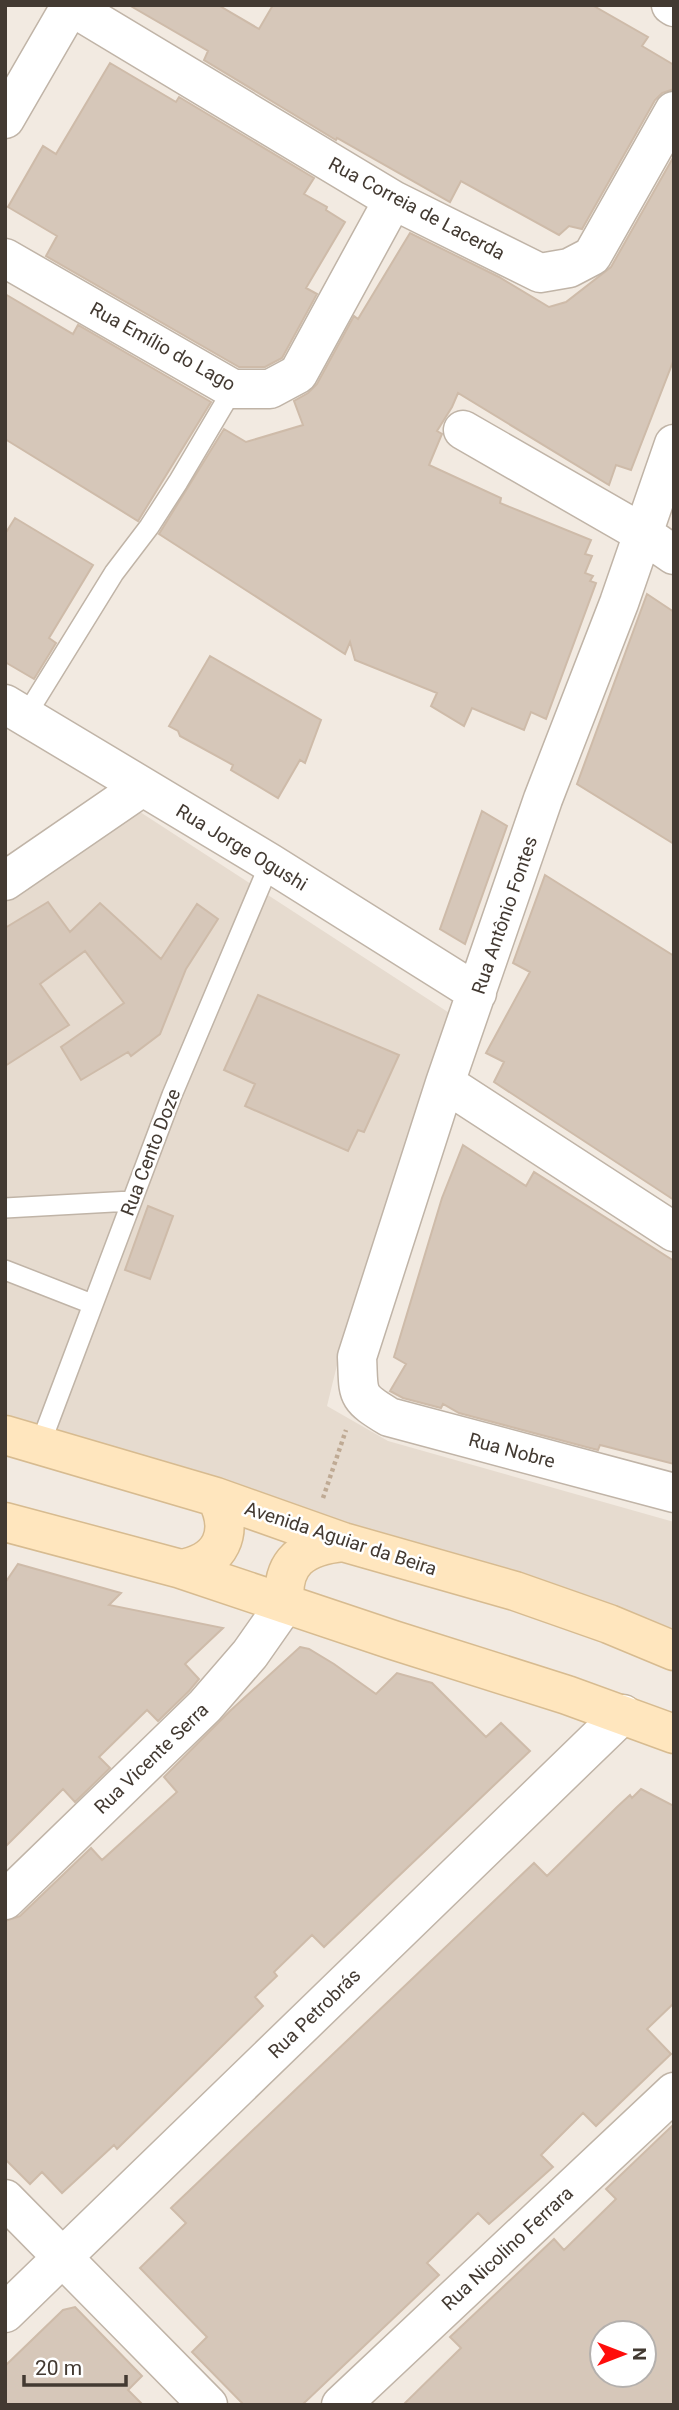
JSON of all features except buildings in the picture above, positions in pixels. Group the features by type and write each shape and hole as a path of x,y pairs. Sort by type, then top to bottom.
{"main road":[{"name":"Avenida Aguiar da Beira","path":"23,1440 216,1497 327,1537 515,1591 609,1624 674,1651"},
{"path":"181,1569 197,1566 211,1558 222,1544 224,1512 216,1497"},
{"path":"5,1522 181,1569 623,1714 674,1734"},
{"path":"285,1605 283,1588 287,1572 296,1559 310,1549 325,1544 327,1537"}],"street":[{"path":"5,119 71,6"},
{"name":"Rua Correia de Lacerda","path":"71,6 393,200 540,273 569,268 592,256 674,111"},
{"name":"Rua Emílio do Lago","path":"5,258 233,389 270,389 298,374 393,200"},
{"path":"463,430 642,533 674,555"},
{"name":"Rua Antônio Fontes","path":"358,1392 357,1357 445,1083 544,799 619,603 674,444"},
{"name":"Rua Jorge Ogushi","path":"15,711 270,863 477,993"},
{"path":"5,881 142,787"},
{"path":"445,1083 674,1232"},
{"name":"Rua Nobre","path":"358,1392 370,1405 389,1417 674,1493"},
{"name":"Rua Vicente Serra","path":"5,1900 205,1706 250,1654 285,1605"},
{"name":"Rua Petrobrás","path":"5,2313 623,1714"},
{"name":"Rua Nicolino Ferrara","path":"341,2405 674,2092"},
{"path":"5,2199 208,2405"}],"lane":[{"path":"15,711 149,527 233,389"},
{"name":"Rua Cento Doze","path":"23,1440 82,1337 131,1201 202,1022 270,863"},
{"path":"5,1208 131,1201"},
{"path":"5,1270 92,1304"}],"path":[{"path":"327,1537 358,1392"}],"shaded area":[{"path":"137,810 454,1016 338,1361 327,1406 388,1441 674,1522 674,1632 5,1428 5,898"}]}
